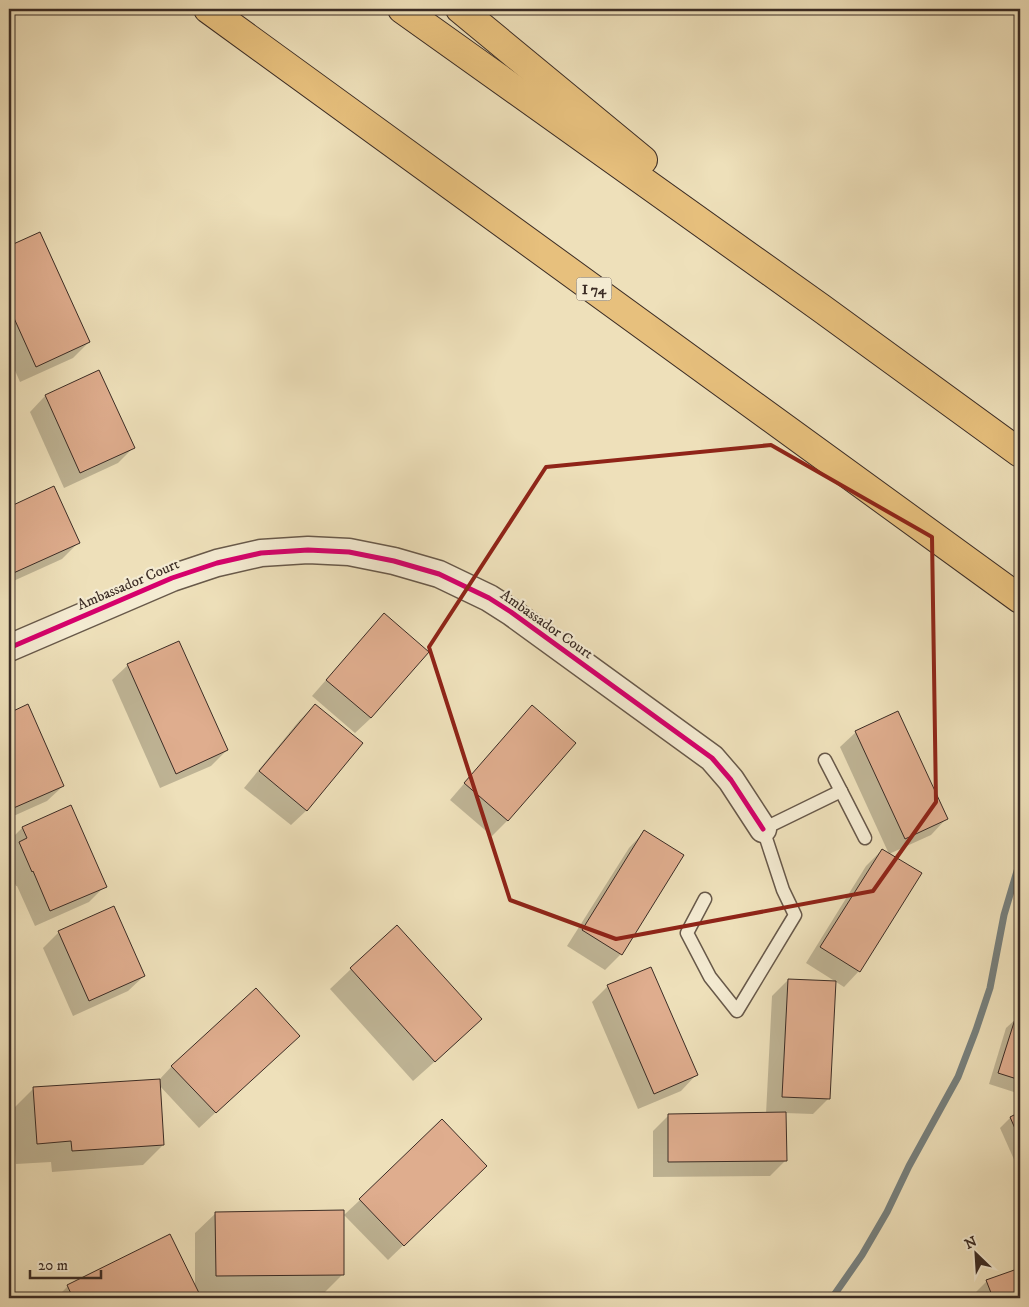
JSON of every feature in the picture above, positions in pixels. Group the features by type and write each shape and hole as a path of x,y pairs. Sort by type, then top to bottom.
{"highway":[{"path":"402,9 821,308 1020,453"},
{"path":"460,9 821,308"},
{"name":"I 74","path":"209,10 1020,599"}],"street":[{"name":"Ambassador Court","path":"9,648 172,578 217,563 261,553 308,550 350,552 394,561 439,574 489,598 712,758 731,780 763,829"}],"lane":[{"path":"825,760 865,838"},
{"path":"705,899 687,933 710,977 737,1011 795,915 783,890 763,829 841,791"}],"highlighted area":[{"path":"771,445 932,537 936,802 873,891 616,939 510,900 429,647 546,467"}],"building":[{"path":"40,232 90,342 36,367 9,307 9,246"},
{"path":"99,370 135,448 80,473 45,395"},
{"path":"54,486 80,543 9,575 9,507"},
{"path":"384,613 429,652 371,718 326,680"},
{"path":"179,641 228,750 176,774 127,664"},
{"path":"28,704 64,786 9,810 9,713"},
{"path":"315,704 363,743 307,811 259,771"},
{"path":"532,705 576,743 508,821 464,783"},
{"path":"898,711 948,819 905,839 855,731"},
{"path":"71,805 107,887 50,911 19,842 27,838 22,827"},
{"path":"644,830 684,855 622,955 582,930"},
{"path":"882,849 922,873 860,972 820,947"},
{"path":"114,906 145,976 89,1001 58,931"},
{"path":"397,925 482,1019 435,1062 350,968"},
{"path":"651,967 698,1075 654,1094 607,985"},
{"path":"788,979 836,981 830,1099 782,1097"},
{"path":"256,988 300,1036 216,1113 171,1066"},
{"path":"1016,1016 1020,1018 1020,1080 998,1073"},
{"path":"160,1079 164,1145 72,1151 71,1141 37,1144 33,1087"},
{"path":"786,1112 787,1161 668,1162 668,1114"},
{"path":"1020,1112 1020,1140 1010,1117"},
{"path":"442,1119 487,1166 404,1246 359,1199"},
{"path":"344,1210 344,1275 216,1276 215,1212"},
{"path":"170,1234 199,1293 188,1298 73,1298 67,1285"},
{"path":"1020,1268 1020,1298 993,1298 986,1280"}],"waterway":[{"path":"832,1298 862,1255 887,1212 909,1166 958,1077 990,988 1004,915 1020,861"}],"cycle path":[{"path":"9,648 172,578 217,563 261,553 308,550 349,552 394,561 439,574 489,598 511,612 712,758 731,780 763,829"}]}
